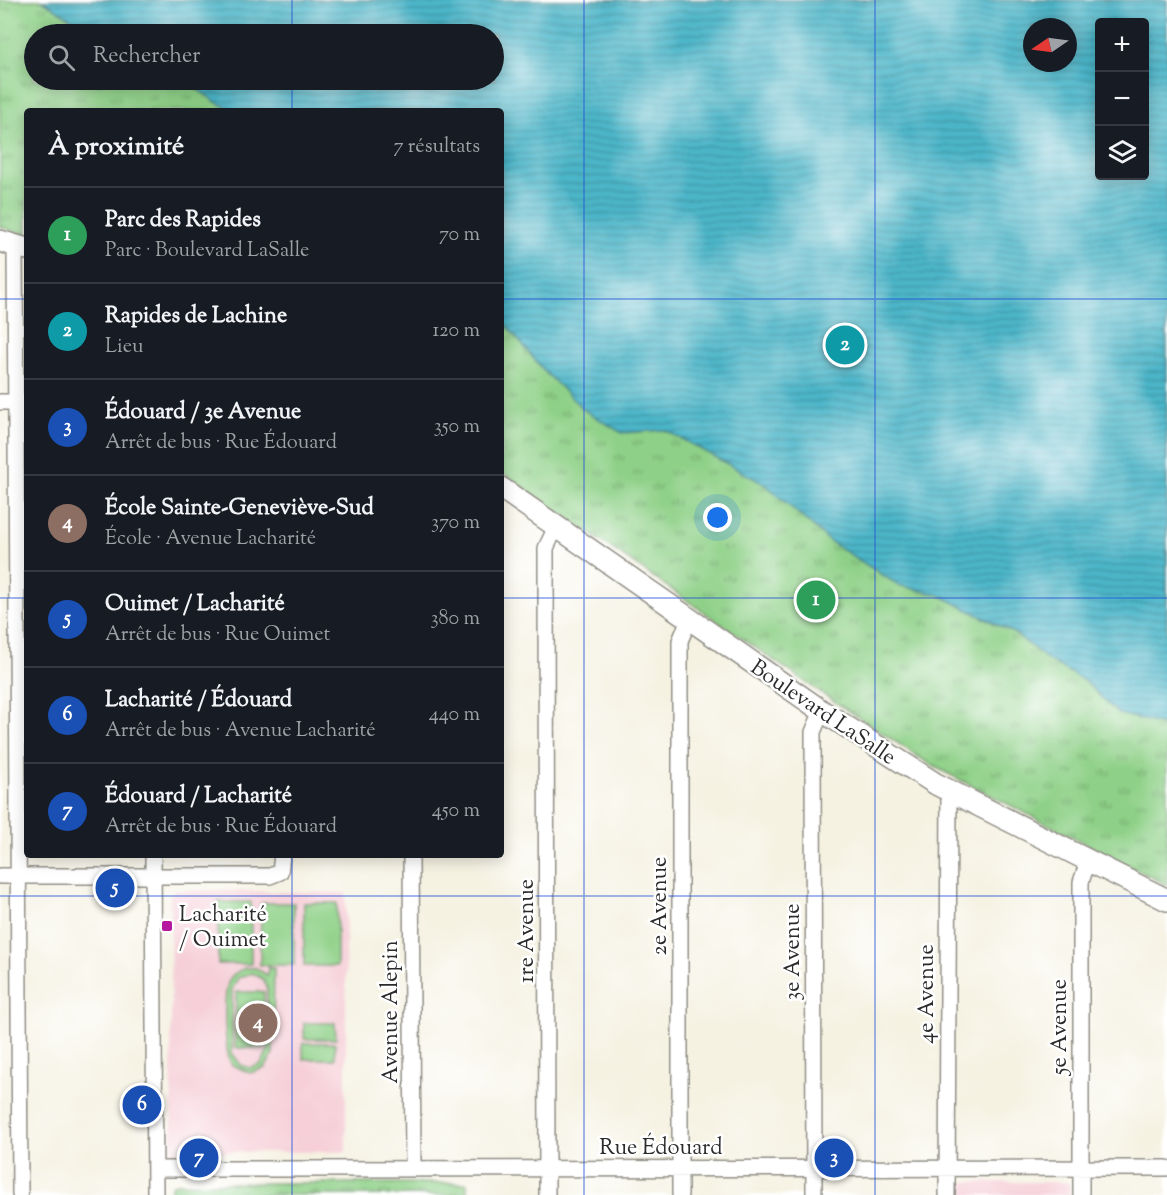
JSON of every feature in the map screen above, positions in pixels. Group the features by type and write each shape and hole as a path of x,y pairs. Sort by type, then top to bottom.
{"main road":[{"name":"Boulevard LaSalle","path":"504,490 822,711 950,792 1167,900"}],"street":[{"path":"14,245 20,1195"},
{"name":"1re Avenue","path":"547,1195 546,548 556,527"},
{"name":"2e Avenue","path":"680,1195 680,641 689,619"},
{"name":"3e Avenue","path":"814,1195 813,732 822,711"},
{"name":"4e Avenue","path":"947,1195 947,816 950,792"},
{"path":"153,858 155,1195"},
{"path":"0,876 270,876 280,872 282,858"},
{"name":"Avenue Alepin","path":"411,858 412,1170"},
{"name":"5e Avenue","path":"1081,1195 1081,882 1088,861"},
{"name":"Rue Édouard","path":"155,1169 1167,1168"}],"shaded area":[{"path":"174,890 346,893 346,1152 172,1152 170,896"},
{"path":"961,1182 1067,1182 1070,1185 1070,1195 958,1195"}],"green space":[{"path":"0,0 1167,0 1167,885 931,765 821,693 504,474 504,108 24,108 24,234 0,227"},
{"path":"218,902 251,902 251,964 218,964"},
{"path":"261,903 294,903 294,965 260,965"},
{"path":"304,903 337,903 337,966 304,966"},
{"path":"245,968 256,968 267,975 268,968 274,968 273,1055 265,1068 250,1073 232,1065 227,1049 225,1025 225,1000 229,980","holes":["252,973 263,979 267,987 268,1050 261,1064 251,1068 241,1065 232,1053 232,990 238,978"]},
{"path":"236,992 264,992 264,1048 235,1048"},
{"path":"304,1023 335,1023 336,1039 304,1039"},
{"path":"303,1043 335,1043 335,1059 303,1059"},
{"path":"176,1183 467,1183 467,1195 171,1195 171,1185"}],"water":[{"path":"42,0 1167,0 1167,726 1117,713 1086,682 1048,660 1014,633 939,595 898,585 829,541 766,485 702,450 665,430 622,433 584,410 544,371 504,323 504,108 229,108 199,90 504,90 504,24 79,24"}],"place":[{"name":"Rapides de Lachine","path":"845,345"},
{"name":"Parc des Rapides","path":"816,600"},
{"name":"Ouimet / Lacharité","path":"115,888"},
{"name":"Lacharité / Ouimet","path":"167,926"},
{"name":"École Sainte-Geneviève-Sud","path":"258,1023"},
{"name":"Lacharité / Édouard","path":"142,1105"},
{"name":"Édouard / Lacharité","path":"199,1158"},
{"name":"Édouard / 3e Avenue","path":"834,1158"}]}
